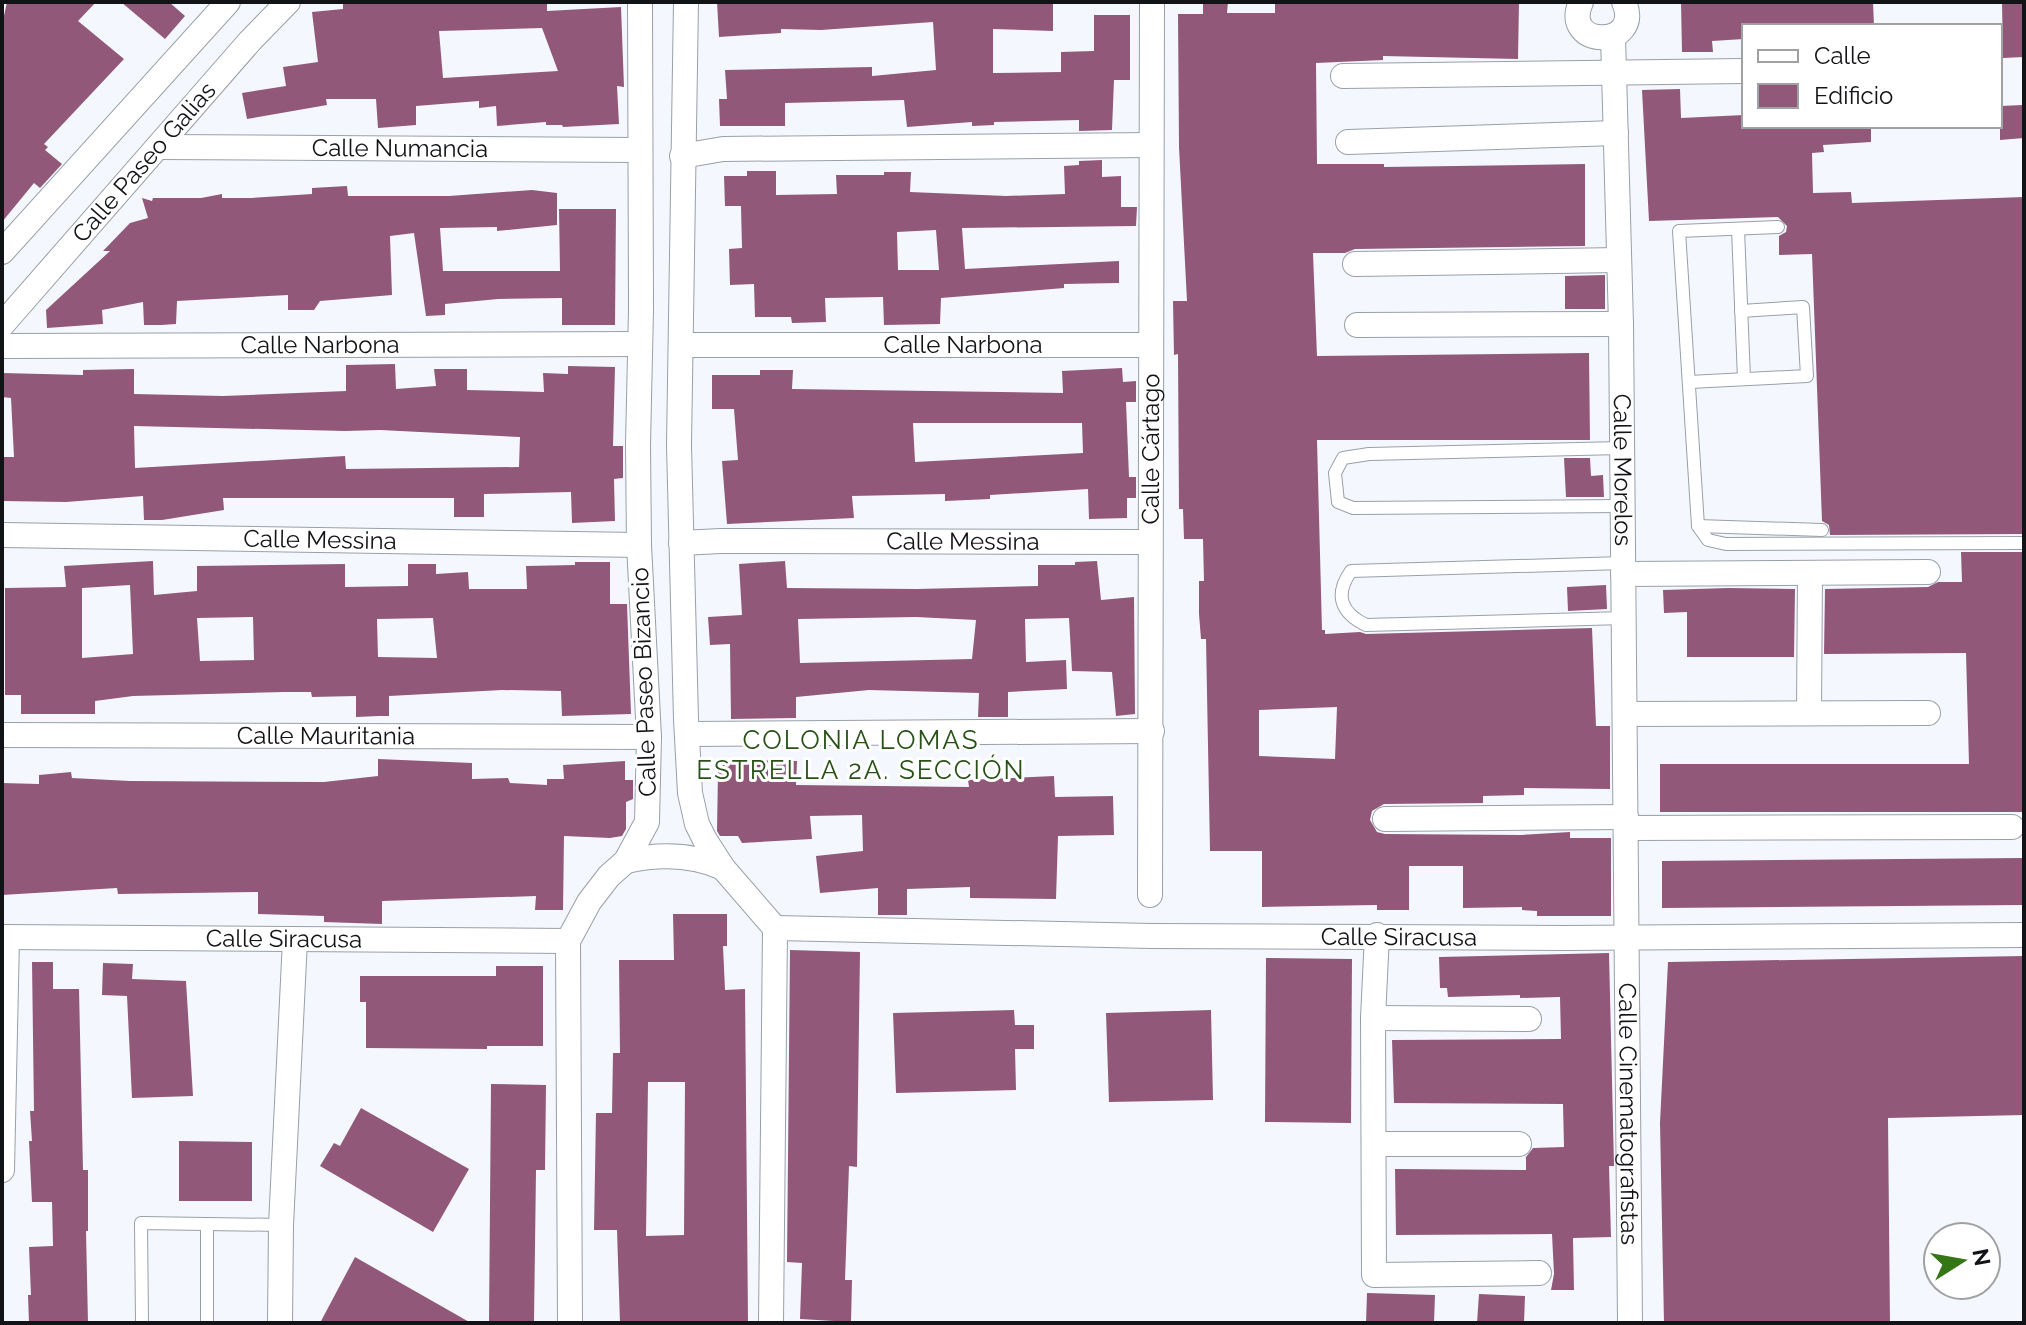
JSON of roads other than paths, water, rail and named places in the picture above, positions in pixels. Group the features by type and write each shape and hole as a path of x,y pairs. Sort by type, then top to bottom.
{"street":[{"name":"Calle Paseo Galias","path":"2,325 250,41 288,2"},
{"name":"Calle Paseo Bizancio","path":"568,941 602,884 626,861 647,822 649,737 639,545 638,445 640,2"},
{"name":"Calle Paseo Bizancio","path":"686,2 679,445 692,809 701,832 723,868 775,928"},
{"name":"Calle Cártago","path":"1150,895 1152,2"},
{"path":"1581,2 1578,16 1584,30 1597,38 1613,36 1625,25 1624,2"},
{"name":"Calle Paseo Galias","path":"2,252 219,5"},
{"name":"Calle Morelos","path":"1613,36 1621,324 1627,904"},
{"path":"1343,76 1742,71"},
{"path":"1348,142 1616,133"},
{"path":"682,156 723,149 1151,145"},
{"name":"Calle Numancia","path":"160,147 639,150"},
{"path":"1355,264 1619,260"},
{"path":"1357,325 1621,324"},
{"name":"Calle Narbona","path":"2,346 639,344"},
{"name":"Calle Narbona","path":"681,345 1150,345"},
{"path":"638,445 679,445"},
{"name":"Calle Messina","path":"2,535 639,545"},
{"name":"Calle Messina","path":"681,543 1150,542"},
{"path":"1623,568 1810,573 1928,572"},
{"path":"1809,713 1810,573"},
{"path":"1625,714 1928,713"},
{"path":"687,734 1152,731"},
{"name":"Calle Mauritania","path":"2,735 649,737"},
{"path":"1385,819 2012,827"},
{"path":"626,861 667,856 703,860 723,868"},
{"name":"Calle Cinematografistas","path":"1627,904 1630,1323"},
{"path":"771,1323 775,928"},
{"name":"Calle Siracusa","path":"775,928 1152,936 2024,935"},
{"path":"1377,935 1373,1018 1374,1275 1539,1273"},
{"path":"2,1170 4,937"},
{"name":"Calle Siracusa","path":"4,937 568,941"},
{"path":"280,1323 281,1225 295,940"},
{"path":"568,941 570,1323"},
{"path":"1373,1018 1529,1019"},
{"path":"1374,1144 1519,1144"}],"lane":[{"path":"1778,227 1679,231 1698,526 1708,540 1726,544 2024,543"},
{"path":"1738,229 1744,379"},
{"path":"1689,382 1807,376 1803,307 1741,311"},
{"path":"1621,448 1369,454 1343,458 1335,473 1338,502 1353,508 1622,506"},
{"path":"1698,526 1822,530"},
{"path":"1623,568 1351,571 1343,582 1342,606 1350,618 1366,625 1624,618"},
{"path":"142,1323 141,1223 281,1225"},
{"path":"207,1224 207,1323"}],"district":[{"name":"COLONIA LOMAS ESTRELLA 2A. SECCIÓN","path":"861,755"}]}
